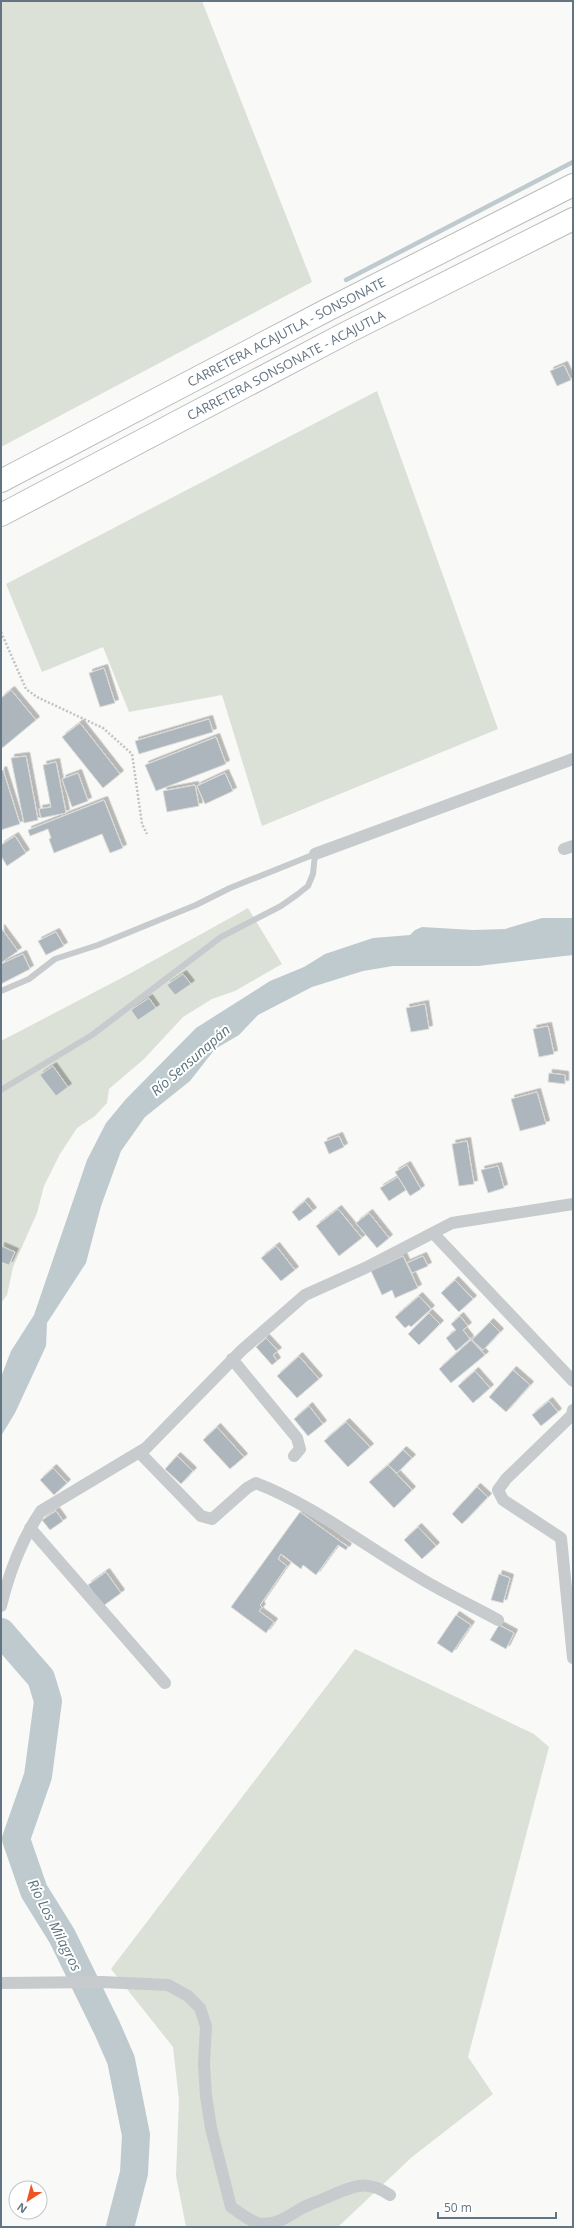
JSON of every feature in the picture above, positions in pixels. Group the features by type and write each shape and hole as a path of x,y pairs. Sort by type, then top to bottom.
{"highway":[{"name":"CARRETERA ACAJUTLA - SONSONATE","path":"1,481 334,306 573,186"},
{"name":"CARRETERA SONSONATE - ACAJUTLA","path":"1,515 348,332 573,219"}],"street":[{"path":"315,854 573,759"},
{"path":"1,1606 6,1586 30,1528 41,1511 146,1448 232,1359 305,1295 365,1268 452,1223 573,1204"},
{"path":"433,1233 573,1381"},
{"path":"232,1359 297,1438 300,1449 294,1456"},
{"path":"573,1410 572,1415 506,1479 498,1490 503,1500 561,1538 573,1658"},
{"path":"139,1452 201,1516 212,1519 247,1488 256,1483 274,1490 375,1549 415,1576 498,1620"},
{"path":"30,1528 165,1683"},
{"path":"1,1983 102,1982 168,1985 188,1996 200,2008 206,2026 204,2064 206,2096 211,2128 231,2207 262,2224 282,2221 303,2208 349,2187 364,2185 379,2187 390,2195"}],"lane":[{"path":"1,992 29,979 55,959 98,944 196,905 230,888 315,854 313,874 308,886 298,894 281,906 221,937 92,1035 1,1090"}],"path":[{"path":"1,632 26,688 37,697 103,728 132,754 142,824 147,834"}],"shaded area":[{"path":"1,1 202,1 312,282 1,447"},
{"path":"377,391 498,729 262,826 222,695 129,712 103,647 42,672 6,584"},
{"path":"248,908 282,964 235,991 212,999 183,1017 144,1059 109,1089 107,1103 95,1116 77,1128 60,1154 44,1186 37,1213 13,1267 7,1295 1,1303 1,1041 131,973"},
{"path":"355,1649 534,1734 549,1747 468,2057 493,2094 412,2157 338,2227 186,2227 176,2176 179,2100 173,2047 111,1969"}],"water":[{"name":"Río Sensunapán","path":"542,918 573,918 573,955 478,966 393,966 363,971 312,987 258,1015 239,1035 215,1049 190,1081 145,1117 121,1151 101,1206 86,1263 47,1323 46,1346 15,1413 1,1436 1,1377 11,1351 34,1315 87,1160 106,1123 126,1099 196,1028 270,981 304,967 325,954 373,938 410,935 415,930 422,927 473,930 505,929"}],"building":[{"path":"564,365 571,380 557,386 550,371"},
{"path":"104,668 115,703 100,707 89,673"},
{"path":"11,690 36,720 1,749 1,698"},
{"path":"209,719 213,732 139,754 135,741"},
{"path":"80,723 120,774 103,788 62,737"},
{"path":"216,737 226,764 156,791 145,765"},
{"path":"26,756 38,820 24,823 11,758"},
{"path":"56,762 66,813 41,818 39,809 51,807 43,765"},
{"path":"3,770 20,824 1,830 1,771"},
{"path":"78,773 88,801 72,807 62,779"},
{"path":"225,773 233,791 205,804 197,786"},
{"path":"195,785 199,806 167,812 163,791"},
{"path":"104,800 123,848 110,853 102,834 54,853 49,839 51,838 48,829 30,836 28,830"},
{"path":"15,836 26,853 7,866 1,856 1,845"},
{"path":"1,928 18,951 1,963"},
{"path":"56,932 64,946 46,955 38,941"},
{"path":"23,954 30,969 1,984 1,964"},
{"path":"183,974 191,984 175,995 167,985"},
{"path":"149,998 156,1008 138,1020 131,1010"},
{"path":"425,1004 429,1029 411,1032 406,1008"},
{"path":"548,1026 554,1054 539,1057 533,1029"},
{"path":"53,1066 68,1087 56,1096 40,1075"},
{"path":"549,1073 565,1075 565,1084 548,1082"},
{"path":"537,1092 546,1124 520,1131 511,1099"},
{"path":"339,1136 344,1147 329,1154 324,1142"},
{"path":"467,1141 474,1184 459,1186 452,1144"},
{"path":"407,1165 421,1189 410,1196 395,1172"},
{"path":"498,1166 504,1188 488,1193 481,1170"},
{"path":"398,1177 406,1190 389,1201 380,1188"},
{"path":"305,1201 313,1211 299,1221 292,1212"},
{"path":"338,1209 362,1238 339,1256 316,1226"},
{"path":"369,1213 389,1238 377,1248 356,1223"},
{"path":"1,1246 15,1252 9,1265 1,1262"},
{"path":"276,1246 295,1270 281,1281 261,1258"},
{"path":"403,1256 418,1288 395,1298 392,1290 382,1295 371,1271"},
{"path":"423,1256 428,1266 412,1273 407,1263"},
{"path":"455,1280 473,1299 459,1312 441,1293"},
{"path":"419,1296 431,1309 411,1327 409,1325 405,1328 395,1317"},
{"path":"429,1313 440,1324 419,1345 408,1334"},
{"path":"460,1316 468,1326 463,1330 470,1339 456,1351 446,1338 456,1330 451,1324"},
{"path":"490,1322 500,1332 483,1350 472,1340"},
{"path":"266,1338 278,1351 273,1355 277,1361 272,1365 256,1347"},
{"path":"471,1340 485,1355 451,1383 439,1369"},
{"path":"299,1356 319,1379 297,1398 277,1376"},
{"path":"513,1370 530,1385 506,1412 489,1397"},
{"path":"475,1371 490,1388 473,1403 458,1386"},
{"path":"549,1401 558,1412 541,1426 532,1415"},
{"path":"309,1406 323,1424 308,1436 294,1419"},
{"path":"346,1422 370,1447 348,1467 324,1441"},
{"path":"217,1427 244,1457 230,1469 203,1440"},
{"path":"403,1450 412,1458 397,1473 388,1465"},
{"path":"177,1456 193,1471 181,1484 165,1469"},
{"path":"388,1465 412,1490 394,1508 369,1482"},
{"path":"53,1468 67,1483 54,1495 40,1480"},
{"path":"477,1487 488,1497 462,1524 452,1514"},
{"path":"56,1511 63,1521 50,1530 42,1520"},
{"path":"300,1512 348,1547 346,1550 338,1545 316,1575 303,1565 301,1569 281,1554 278,1559 287,1566 260,1605 262,1607 259,1611 274,1622 266,1633 231,1607"},
{"path":"418,1527 436,1546 422,1559 404,1540"},
{"path":"106,1572 121,1593 103,1606 88,1585"},
{"path":"499,1574 510,1578 503,1603 491,1600"},
{"path":"456,1615 471,1625 452,1653 437,1643"},
{"path":"499,1625 514,1633 506,1649 490,1640"}],"waterway":[{"path":"346,280 573,162"},
{"name":"Río Los Milagros","path":"1,1632 41,1678 48,1701 38,1776 16,1839 34,1891 62,1936 121,2060 136,2135 134,2173 120,2227"}]}
